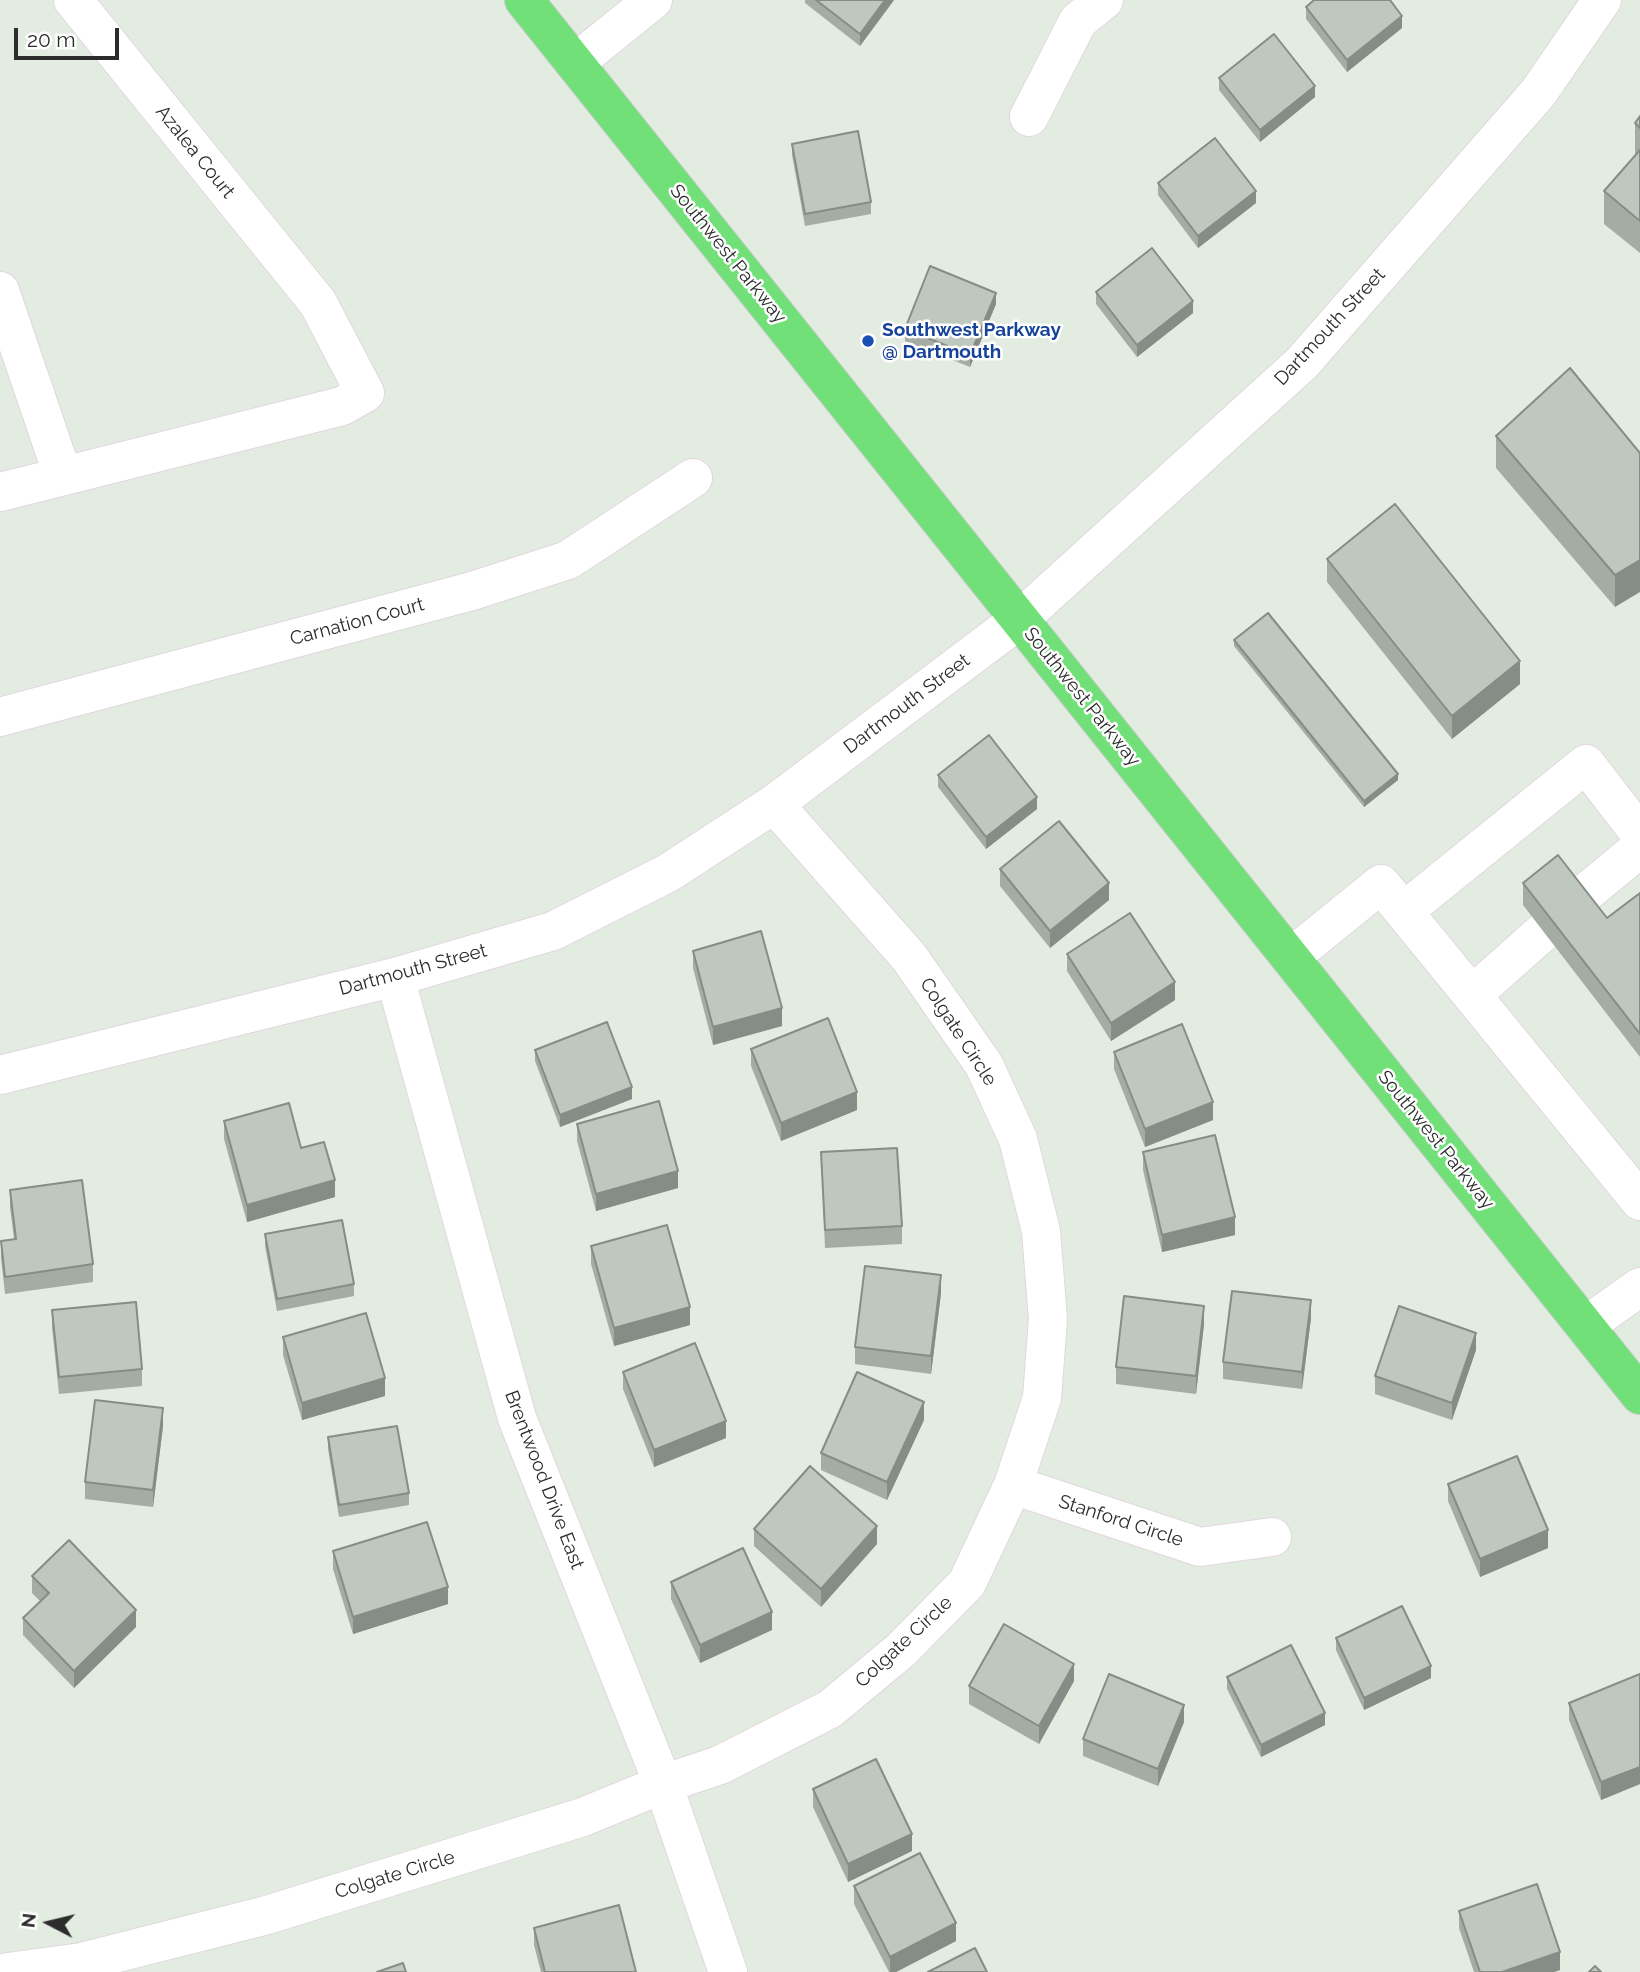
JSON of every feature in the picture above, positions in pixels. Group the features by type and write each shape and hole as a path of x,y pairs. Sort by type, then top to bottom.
{"main road":[{"name":"Southwest Parkway","path":"524,0 1640,1395"}],"street":[{"name":"Azalea Court","path":"63,476 342,405 365,393 318,303 73,0"},
{"path":"575,62 653,0"},
{"path":"1029,117 1078,21 1104,0"},
{"name":"Dartmouth Street","path":"0,1075 395,977 553,931 668,873 774,804 1020,619 1302,363 1538,93 1602,0"},
{"path":"0,291 63,476 0,492"},
{"name":"Carnation Court","path":"0,717 472,591 568,560 693,478"},
{"path":"1404,911 1586,764 1640,834"},
{"name":"Colgate Circle","path":"8,1972 82,1962 267,1914 583,1817 663,1784 720,1765 831,1709 901,1650 967,1583 1013,1485 1042,1398 1048,1319 1041,1231 1018,1139 984,1065 909,957 774,804"},
{"path":"1576,901 1640,848"},
{"path":"1290,957 1381,884 1640,1201"},
{"path":"1472,995 1543,932"},
{"name":"Brentwood Drive East","path":"395,977 517,1418 663,1784 728,1972"},
{"path":"1585,1326 1640,1287"},
{"name":"Stanford Circle","path":"1013,1485 1200,1547 1272,1537"}],"building":[{"path":"816,0 885,0 860,34"},
{"path":"1314,0 1390,0 1402,16 1347,60 1306,7"},
{"path":"1274,34 1315,86 1260,130 1219,78"},
{"path":"858,131 871,202 805,214 792,144"},
{"path":"1215,138 1256,191 1198,236 1158,183"},
{"path":"1640,150 1640,221 1604,191"},
{"path":"1152,248 1193,301 1137,345 1096,292"},
{"path":"930,266 996,293 970,355 905,329"},
{"path":"1570,368 1640,453 1640,560 1615,575 1496,436"},
{"path":"1395,504 1520,661 1452,716 1327,559"},
{"path":"1268,613 1398,774 1364,801 1234,640"},
{"path":"989,735 1037,797 986,837 938,775"},
{"path":"1059,821 1109,883 1050,931 1000,869"},
{"path":"1558,855 1607,918 1640,893 1640,1034 1523,883"},
{"path":"1130,913 1175,982 1111,1023 1067,954"},
{"path":"761,931 782,1008 713,1027 693,951"},
{"path":"828,1018 857,1092 781,1123 751,1049"},
{"path":"607,1022 632,1087 560,1115 535,1050"},
{"path":"1182,1024 1213,1102 1145,1129 1114,1052"},
{"path":"659,1101 678,1171 596,1194 577,1124"},
{"path":"289,1103 301,1148 324,1142 335,1180 247,1205 224,1121"},
{"path":"1215,1135 1235,1217 1162,1235 1143,1152"},
{"path":"897,1148 902,1226 825,1230 821,1152"},
{"path":"82,1180 93,1264 5,1277 1,1241 16,1239 10,1190"},
{"path":"342,1220 354,1284 277,1299 265,1234"},
{"path":"667,1225 690,1307 614,1328 591,1246"},
{"path":"865,1266 941,1275 931,1356 855,1347"},
{"path":"1232,1291 1311,1300 1302,1372 1223,1362"},
{"path":"1124,1296 1204,1306 1196,1376 1116,1367"},
{"path":"136,1302 142,1369 59,1377 52,1310"},
{"path":"1399,1306 1476,1333 1452,1403 1375,1376"},
{"path":"366,1313 385,1378 302,1403 283,1337"},
{"path":"695,1343 726,1421 654,1450 623,1372"},
{"path":"857,1372 924,1402 887,1482 821,1453"},
{"path":"95,1400 163,1408 153,1490 85,1482"},
{"path":"397,1426 409,1493 339,1505 328,1437"},
{"path":"1517,1456 1548,1530 1480,1559 1448,1484"},
{"path":"810,1466 877,1526 821,1589 754,1529"},
{"path":"427,1522 448,1587 353,1617 333,1551"},
{"path":"69,1540 136,1610 74,1671 23,1618 49,1593 32,1576"},
{"path":"743,1548 772,1612 700,1645 671,1582"},
{"path":"1402,1606 1431,1666 1364,1698 1336,1638"},
{"path":"1004,1624 1074,1664 1039,1726 969,1686"},
{"path":"1291,1645 1325,1713 1261,1745 1227,1677"},
{"path":"1109,1674 1184,1705 1158,1769 1083,1739"},
{"path":"1640,1674 1640,1767 1601,1782 1569,1703"},
{"path":"876,1759 912,1834 848,1864 813,1789"},
{"path":"920,1853 956,1923 890,1957 854,1886"},
{"path":"1537,1884 1560,1952 1502,1972 1480,1972 1459,1911"},
{"path":"619,1905 636,1972 545,1972 534,1928"},
{"path":"975,1948 987,1972 928,1972"},
{"path":"403,1963 406,1972 377,1972"},
{"path":"1595,1966 1601,1972 1589,1972"}],"place":[{"name":"Southwest Parkway @ Dartmouth","path":"868,341"}]}
